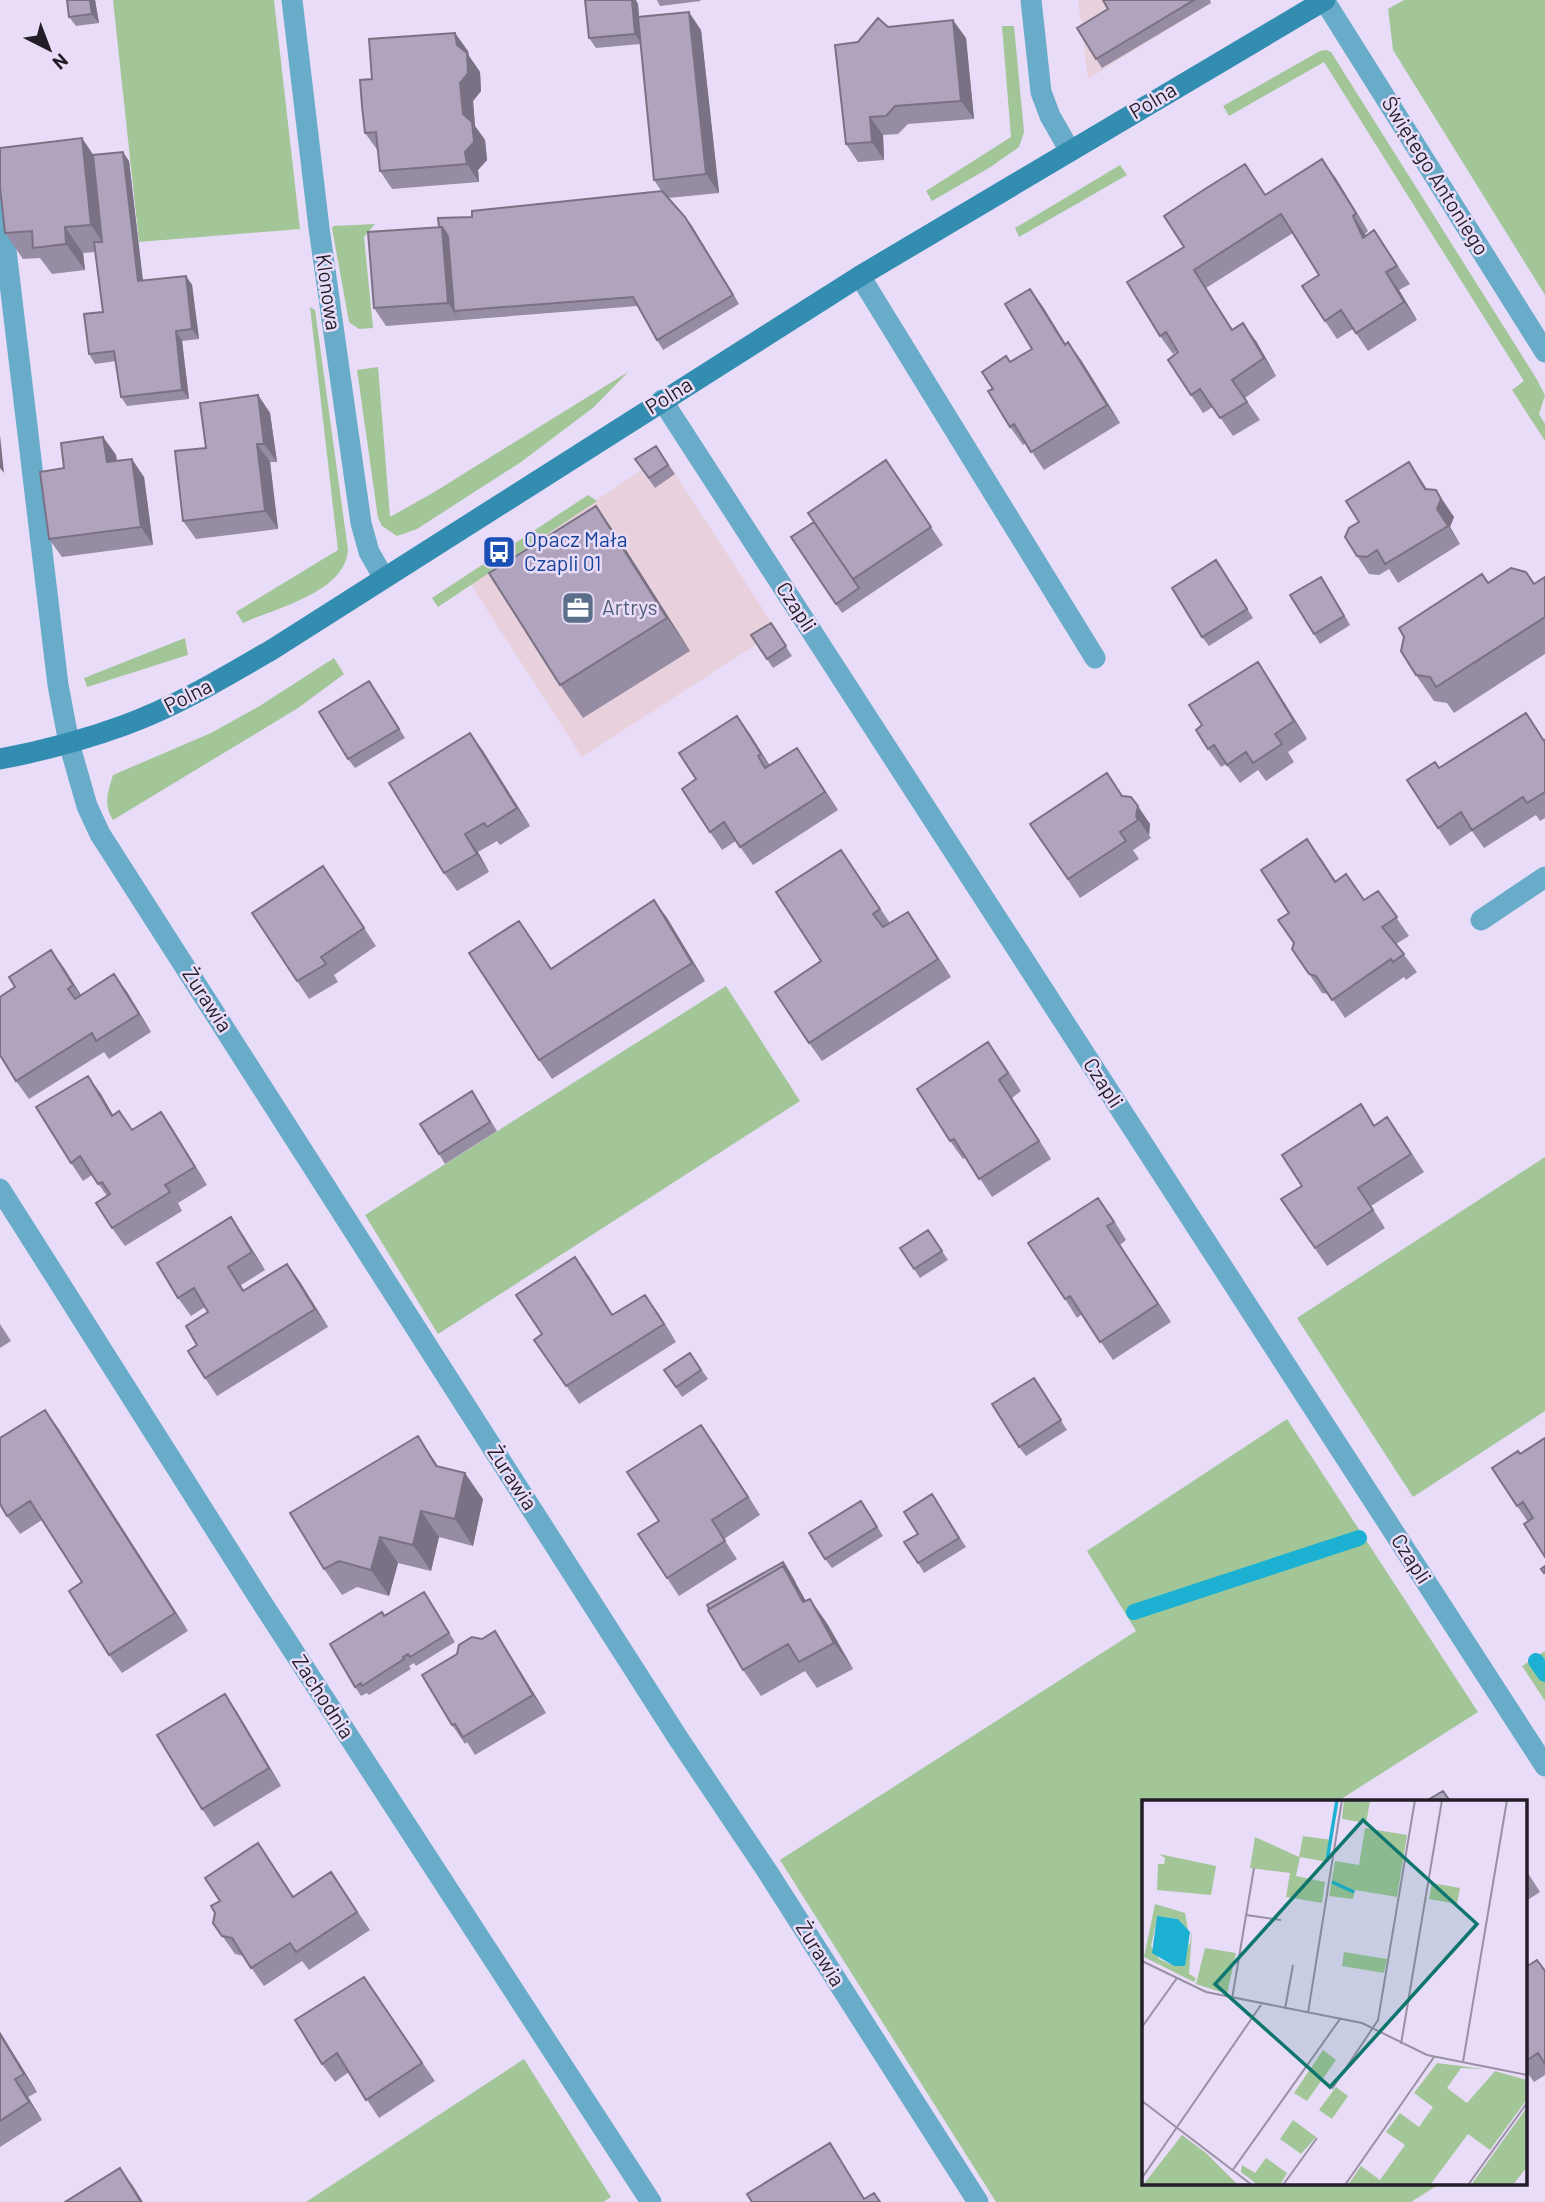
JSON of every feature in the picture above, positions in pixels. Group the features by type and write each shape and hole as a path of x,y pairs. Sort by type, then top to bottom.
{"street":[{"name":"Klonowa","path":"292,0 319,228 361,523 369,552 384,578"},
{"path":"1031,0 1041,92 1050,116 1070,151"},
{"name":"Polna","path":"0,759 69,743 125,725 199,692 273,649 860,276 1324,0"},
{"name":"Świętego Antoniego","path":"1324,0 1545,352"},
{"name":"Żurawia","path":"0,200 58,685 69,743 88,806 100,834 670,1726 774,1882 978,2202"},
{"path":"860,276 1095,658"},
{"name":"Czapli","path":"662,400 1545,1766"},
{"path":"1481,920 1545,877"},
{"name":"Zachodnia","path":"0,1189 287,1642 651,2202"}],"shaded area":[{"path":"1078,0 1210,0 1211,3 1088,79 1082,31 1086,28 1080,18"},
{"path":"663,455 777,631 582,757 471,585"}],"green space":[{"path":"113,0 274,0 300,229 139,242"},
{"path":"1404,0 1545,0 1545,295 1393,50 1388,9"},
{"path":"1002,26 1014,26 1024,132 1019,147 932,201 926,191 1011,137"},
{"path":"1326,50 1331,52 1536,378 1545,395 1539,414 1545,424 1545,441 1512,390 1524,381 1324,62 1229,116 1223,106"},
{"path":"1120,165 1127,175 1019,237 1015,228"},
{"path":"375,224 364,237 373,328 359,329 349,322 332,228"},
{"path":"310,307 315,310 348,550 344,565 322,588 289,605 243,623 236,612 338,550"},
{"path":"378,367 390,517 628,372 594,407 521,462 417,529 397,536 382,526 378,518 357,370"},
{"path":"588,495 597,501 438,607 432,598"},
{"path":"185,638 188,655 87,687 84,678"},
{"path":"334,658 344,674 298,708 113,820 107,803 113,775 211,733 258,707"},
{"path":"726,986 800,1101 438,1334 365,1215"},
{"path":"1545,1157 1545,1411 1413,1497 1297,1318"},
{"path":"1287,1419 1478,1712 1340,1800 1142,1800 1142,2184 1439,2184 1411,2202 996,2202 780,1860 1136,1631 1087,1551"},
{"path":"1545,1651 1545,1701 1522,1666"},
{"path":"524,2059 611,2197 603,2202 306,2202"}],"building":[{"path":"67,0 90,0 92,14 69,17"},
{"path":"585,0 632,0 635,34 589,38"},
{"path":"1103,0 1194,0 1096,59 1077,28 1108,9"},
{"path":"689,12 706,174 654,180 638,17"},
{"path":"878,18 888,27 953,20 961,101 895,106 886,116 870,117 872,142 846,144 835,45 858,42"},
{"path":"455,33 457,45 467,53 468,73 460,83 463,114 472,122 474,142 465,152 467,164 380,171 376,132 365,133 362,106 360,80 372,79 369,39"},
{"path":"82,138 91,225 65,227 66,244 33,248 32,231 5,233 0,187 0,148"},
{"path":"123,152 138,281 186,276 192,329 176,331 182,390 121,397 114,351 89,354 84,314 103,312 94,242 102,242 93,155"},
{"path":"1322,159 1356,213 1353,216 1363,238 1374,230 1397,266 1386,272 1404,302 1356,333 1341,310 1325,321 1302,286 1319,275 1281,214 1194,270 1232,330 1243,323 1264,358 1232,380 1247,402 1220,418 1200,389 1191,395 1168,360 1178,352 1166,332 1160,336 1127,282 1184,247 1164,216 1205,189 1245,164 1265,195"},
{"path":"662,191 685,217 733,295 657,340 633,297 454,311 448,236 442,227 439,227 438,218 472,217 472,211"},
{"path":"442,227 448,303 374,308 368,232"},
{"path":"1030,289 1065,345 1068,342 1107,405 1031,452 1014,424 1010,427 988,391 993,389 982,372 1006,356 1010,362 1032,349 1005,304"},
{"path":"258,395 264,444 257,444 265,511 183,521 175,451 206,448 200,403"},
{"path":"103,437 107,462 132,459 141,527 49,539 40,472 64,468 61,443"},
{"path":"656,446 668,465 649,478 635,459"},
{"path":"886,460 931,527 853,579 808,513"},
{"path":"1409,462 1425,489 1436,490 1441,499 1437,509 1448,526 1385,564 1377,550 1367,557 1357,556 1345,537 1349,528 1359,522 1346,501"},
{"path":"596,506 667,618 560,685 489,573"},
{"path":"814,522 859,588 836,604 791,537"},
{"path":"1216,560 1247,609 1202,637 1172,588"},
{"path":"1511,568 1526,572 1534,584 1545,577 1545,617 1436,687 1430,677 1416,675 1401,651 1404,637 1399,628 1482,574 1488,583"},
{"path":"1321,577 1344,616 1314,634 1290,595"},
{"path":"771,623 786,646 767,659 751,635"},
{"path":"1258,662 1294,721 1275,734 1282,744 1253,763 1246,752 1227,765 1214,745 1208,749 1196,730 1202,725 1189,705"},
{"path":"369,681 399,729 348,759 319,712"},
{"path":"1526,713 1545,740 1545,792 1527,803 1523,797 1472,830 1461,812 1438,828 1407,780 1435,762 1439,768"},
{"path":"737,716 761,754 758,756 765,768 797,748 825,792 740,847 724,822 710,832 682,789 696,779 679,753"},
{"path":"470,733 517,808 487,827 484,823 465,834 477,854 444,873 389,783"},
{"path":"1107,773 1122,796 1131,797 1138,806 1138,820 1120,832 1126,841 1068,879 1030,824"},
{"path":"1307,839 1335,882 1346,874 1364,900 1378,891 1397,917 1382,927 1404,954 1393,962 1391,959 1332,1000 1316,976 1309,974 1292,949 1294,943 1278,920 1289,913 1261,870"},
{"path":"841,850 880,909 873,914 883,927 908,912 938,959 809,1043 775,992 821,961 776,892"},
{"path":"323,866 364,928 321,957 326,964 297,981 252,913"},
{"path":"654,900 692,963 539,1060 469,953 519,921 551,969"},
{"path":"51,950 73,985 68,989 75,999 114,974 139,1014 96,1041 92,1033 16,1081 0,1055 0,997 15,987 9,977"},
{"path":"988,1042 1008,1073 999,1080 1039,1141 979,1179 954,1139 950,1141 917,1089"},
{"path":"88,1076 112,1116 119,1111 132,1130 161,1112 195,1167 165,1185 170,1192 112,1228 96,1203 110,1194 102,1182 98,1184 80,1156 71,1163 36,1107"},
{"path":"472,1091 490,1122 439,1154 420,1124"},
{"path":"1361,1104 1374,1126 1387,1117 1411,1154 1358,1188 1373,1210 1315,1248 1281,1199 1302,1186 1282,1155"},
{"path":"1098,1198 1114,1222 1107,1226 1158,1304 1100,1342 1070,1296 1065,1299 1028,1243"},
{"path":"231,1217 252,1252 228,1267 243,1291 287,1264 315,1309 205,1378 188,1351 197,1345 186,1326 208,1312 194,1288 178,1298 157,1263"},
{"path":"928,1230 942,1251 914,1269 900,1248"},
{"path":"575,1257 612,1315 645,1295 664,1324 566,1386 534,1340 542,1334 516,1295"},
{"path":"690,1353 701,1370 676,1387 664,1370"},
{"path":"1034,1378 1061,1420 1019,1447 992,1404"},
{"path":"45,1410 175,1613 109,1655 69,1591 82,1582 30,1501 7,1516 0,1504 0,1438"},
{"path":"701,1425 748,1497 712,1520 725,1541 667,1578 638,1534 659,1521 627,1472"},
{"path":"418,1436 436,1466 465,1473 455,1519 421,1511 413,1545 380,1537 371,1570 339,1561 324,1569 290,1513"},
{"path":"1545,1438 1545,1557 1524,1524 1533,1518 1523,1502 1517,1506 1492,1468"},
{"path":"932,1494 959,1538 918,1563 904,1542 918,1534 904,1512"},
{"path":"861,1501 877,1527 825,1559 809,1533"},
{"path":"783,1562 795,1583 783,1566 709,1609 707,1605"},
{"path":"783,1566 803,1602 810,1599 834,1643 799,1662 788,1644 743,1670 708,1610"},
{"path":"424,1592 449,1633 410,1657 408,1654 403,1657 404,1659 362,1686 361,1683 355,1687 330,1644 382,1612 384,1616"},
{"path":"495,1631 533,1695 463,1737 455,1724 452,1725 422,1675 457,1654 459,1645 472,1637 482,1639"},
{"path":"225,1694 269,1768 202,1809 157,1735"},
{"path":"1443,1791 1449,1800 1428,1800"},
{"path":"258,1843 293,1897 331,1872 357,1912 296,1952 290,1943 251,1968 232,1938 222,1936 213,1923 215,1913 211,1906 220,1901 205,1878"},
{"path":"1537,1960 1545,1971 1545,2064 1538,2053 1528,2060 1528,1966"},
{"path":"364,1977 422,2063 366,2100 337,2053 322,2064 295,2020"},
{"path":"0,2034 24,2074 15,2079 29,2102 0,2121"},
{"path":"830,2143 864,2199 874,2193 880,2202 752,2202 747,2194"},
{"path":"120,2168 141,2202 65,2202"}],"waterway":[{"path":"1134,1612 1359,1538"},
{"path":"1536,1661 1545,1674"}],"place":[{"name":"Opacz Mała Czapli 01","path":"499,552"},
{"name":"Artrys","path":"578,608"}]}
